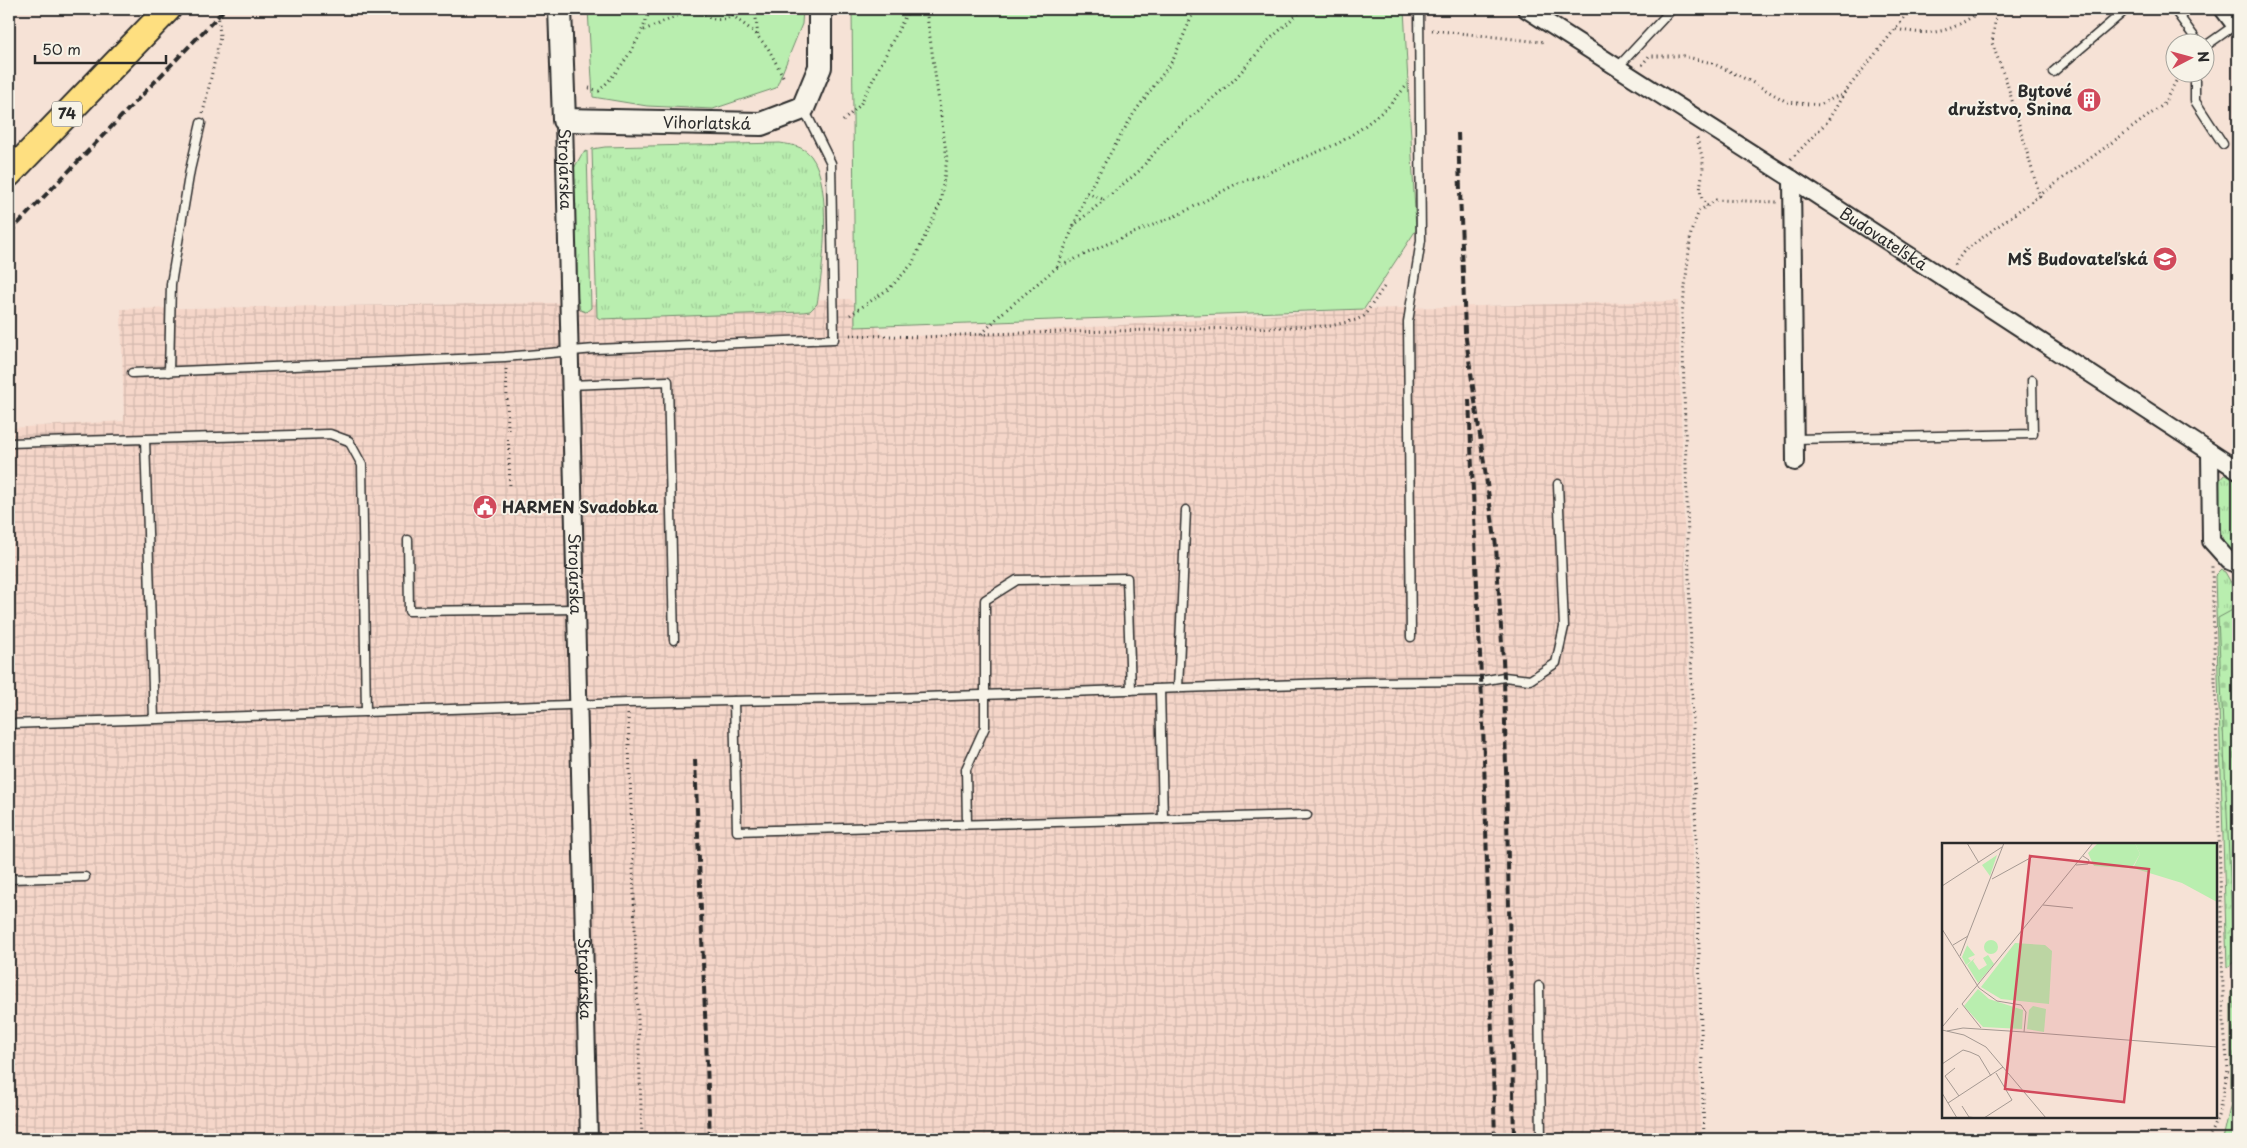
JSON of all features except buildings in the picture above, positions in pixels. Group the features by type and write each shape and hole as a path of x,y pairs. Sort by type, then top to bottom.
{"main road":[{"name":"74","path":"9,174 168,9"},
{"name":"Strojárska","path":"560,9 564,120"},
{"path":"803,108 820,67 820,9"},
{"name":"Vihorlatská","path":"564,120 760,124 803,108"}],"street":[{"name":"Budovateľská","path":"1526,9 1792,179 2238,470"},
{"path":"2223,9 2237,24"},
{"name":"Strojárska","path":"564,120 589,1139"},
{"path":"1792,179 1795,462"},
{"path":"2210,452 2212,541 2229,562 2238,564"}],"lane":[{"path":"1411,637 1408,322 1421,240 1419,9"},
{"path":"1617,68 1672,9"},
{"path":"2053,72 2122,13 2118,9"},
{"path":"2174,9 2191,32"},
{"path":"2214,40 2237,24"},
{"path":"2195,82 2195,101 2223,144"},
{"path":"132,373 505,357 569,351 834,339 830,162 803,108"},
{"path":"170,372 171,284 190,170 201,123"},
{"path":"1795,439 2033,434 2032,380"},
{"path":"570,385 668,381 674,640"},
{"path":"9,443 330,434 349,441 362,465 366,712"},
{"path":"145,439 154,719"},
{"path":"9,724 628,703 985,695 1362,682 1481,681 1504,677 1530,680 1556,663 1564,627 1558,484"},
{"path":"1178,688 1186,510"},
{"path":"408,540 408,611 576,609"},
{"path":"967,824 966,769 985,727 985,600 1017,580 1127,578 1130,690"},
{"path":"1160,689 1163,819"},
{"path":"734,701 737,830 1307,815"},
{"path":"9,880 85,877"},
{"path":"1539,986 1541,1139"}],"path":[{"path":"201,123 220,37 218,9"},
{"path":"589,88 598,92 631,54 644,30 650,9"},
{"path":"644,30 695,9 706,18 721,20 744,9"},
{"path":"755,9 758,37"},
{"path":"843,121 860,104 909,9"},
{"path":"850,316 890,288 912,264 940,204 947,159 926,9"},
{"path":"1056,268 1087,192 1134,113 1173,60 1195,9"},
{"path":"1073,226 1139,171 1168,137 1234,80 1268,41 1303,9"},
{"path":"1791,159 1827,122 1845,92 1911,9"},
{"path":"1896,29 1915,33 1943,32 1968,20 1983,9"},
{"path":"1997,9 1992,43 2007,83 2040,197"},
{"path":"732,15 768,48 784,78"},
{"path":"1418,29 1541,42"},
{"path":"1642,66 1649,56 1683,56 1712,63 1750,81 1787,102 1820,105 1845,92"},
{"path":"982,334 1000,315 1056,268 1107,244 1182,214 1238,183 1265,174 1339,143 1388,108 1420,70"},
{"path":"1953,268 1964,252 2163,104 2175,82"},
{"path":"1697,138 1704,164 1700,190 1701,200 1707,206"},
{"path":"1087,192 1105,200"},
{"path":"1704,1139 1682,314 1691,232 1699,211 1716,200 1792,203"},
{"path":"850,335 923,337 1330,326 1356,320 1364,316 1386,284"},
{"path":"505,357 510,488"},
{"path":"2208,1139 2218,1116 2228,1070 2224,1028 2212,541"},
{"path":"628,703 642,1139"}],"shaded area":[{"path":"850,299 885,337 982,334 1364,309 1678,301 1701,1139 9,1139 9,428 124,421 121,309"}],"green space":[{"path":"588,9 803,9 802,24 776,88 713,109 647,106 593,97"},
{"path":"852,9 1404,9 1416,230 1364,309 855,327"},
{"path":"780,143 797,146 811,156 818,169 822,186 824,250 817,304 810,311 600,319 597,317 592,149 605,147"},
{"path":"587,151 591,308 586,312 580,310 576,290 573,170 582,154"},
{"path":"2229,474 2238,479 2238,557 2230,551 2225,543 2219,523 2218,500 2220,480 2224,475"},
{"path":"2221,570 2225,572 2238,595 2238,958 2227,968 2215,576"},
{"path":"2238,607 2238,987 2235,986 2218,618"},
{"path":"2235,986 2238,987 2238,1139 2223,1139 2231,1103 2231,992"}],"railway":[{"path":"9,233 225,9"},
{"path":"1458,133 1465,332 1496,546 1504,677 1514,1139"},
{"path":"1469,399 1483,724 1495,1139"},
{"path":"695,759 710,1139"}],"place":[{"name":"Bytové družstvo, Snina","path":"2089,100"},
{"name":"MŠ Budovateľská","path":"2165,259"},
{"name":"HARMEN Svadobka","path":"485,507"}]}
